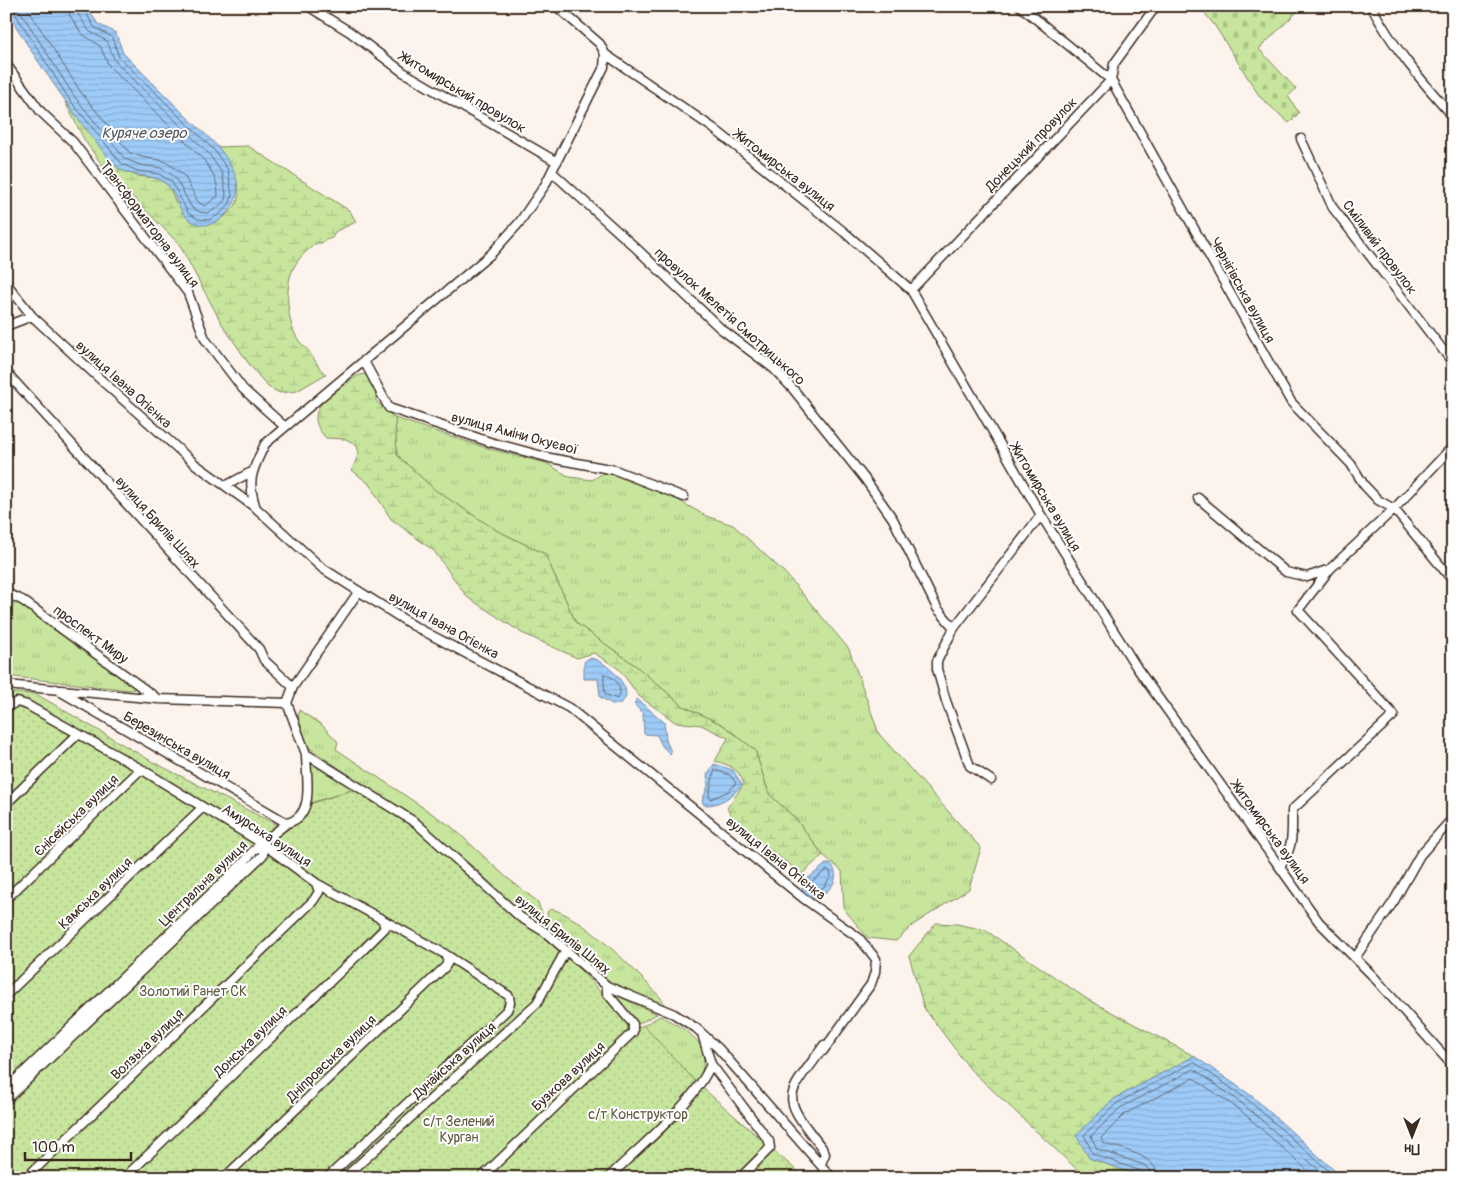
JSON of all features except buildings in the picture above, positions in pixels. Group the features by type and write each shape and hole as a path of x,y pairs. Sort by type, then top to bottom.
{"street":[{"name":"Житомирський провулок","path":"308,6 350,32 403,72 557,162"},
{"name":"Житомирська вулиця","path":"556,6 600,44 605,54 712,128 844,232 910,290 1042,516 1137,668 1319,922 1355,958 1453,1066"},
{"name":"Чернігівська вулиця","path":"1020,6 1111,80 1291,402 1352,464 1364,485 1378,500 1394,509 1453,581"},
{"name":"Донецький провулок","path":"910,290 1111,80 1114,64 1156,6"},
{"path":"1371,6 1386,35 1453,116"},
{"path":"256,508 250,482 265,444 284,426 491,254 525,216 557,162 604,66 605,54"},
{"name":"Трансформаторна вулиця","path":"6,64 41,112 73,142 188,293 205,339 243,389 284,426"},
{"name":"Сміливий провулок","path":"1300,139 1333,208 1453,363"},
{"name":"провулок Мелетія Смотрицького","path":"552,172 720,328 773,368 793,389 865,479 893,519 937,608 954,628"},
{"name":"вулиця Івана Огієнка","path":"6,283 32,316 195,464 227,485 256,508 322,568 414,626 569,708 803,898 859,938 876,959 874,974"},
{"path":"6,326 32,316"},
{"name":"вулиця Аміни Окуєвої","path":"364,361 389,408 490,442 550,458 615,470 684,497"},
{"name":"вулиця Брилів Шлях","path":"6,372 259,649 264,660 293,687"},
{"path":"1280,867 1290,852 1292,810 1394,715 1298,610 1330,568 1394,509 1453,446"},
{"path":"227,485 253,471"},
{"path":"1198,498 1286,572 1307,576 1330,568"},
{"path":"991,780 970,766 946,701 937,669 937,661 954,628 976,603 1001,565 1042,516"},
{"path":"1307,576 1313,591"},
{"path":"262,844 287,823 298,819 305,811 306,754 287,703 293,687 360,592"},
{"name":"проспект Миру","path":"6,593 22,600 159,699"},
{"name":"Березинська вулиця","path":"6,685 159,699 287,703"},
{"name":"Березинська вулиця","path":"56,689 287,823"},
{"name":"Амурська вулиця","path":"6,707 11,704 22,703 141,769 262,844 316,883 445,954 507,993 510,1000"},
{"path":"6,804 78,734"},
{"name":"вулиця Брилів Шлях","path":"306,754 416,823 520,917 566,950 607,986 674,1014 696,1028 718,1048 832,1178"},
{"name":"Єнісейська вулиця","path":"6,899 141,769"},
{"name":"Камська вулиця","path":"6,995 202,808"},
{"path":"1355,958 1394,902 1420,855 1453,818"},
{"name":"Центральна вулиця","path":"6,1089 245,861 254,848 262,844 263,855 6,1100"},
{"name":"Волзька вулиця","path":"26,1178 313,901 319,892 316,883"},
{"name":"Донська вулиця","path":"124,1178 385,928 382,919"},
{"name":"Дунайська вулиця","path":"344,1178 537,1003 566,950"},
{"name":"Дніпровська вулиця","path":"224,1178 445,967 448,959 445,954"},
{"path":"874,974 871,984 823,1051 858,999 874,974"},
{"path":"874,974 814,1061 807,1070 857,1000 874,974"},
{"path":"821,1164 824,1154 797,1116 793,1108 792,1091 874,974"},
{"name":"Бузкова вулиця","path":"481,1178 633,1032 633,1024 607,993 607,986"},
{"name":"Дунайська вулиця","path":"327,1178 507,1010 510,1000"},
{"path":"703,1035 711,1064 769,1140 770,1148 740,1178"},
{"path":"608,1178 692,1096 705,1080 711,1064"}],"green space":[{"path":"1199,6 1303,6 1259,49 1296,89 1288,96 1299,113 1289,123 1260,97 1215,26"},
{"path":"65,102 119,169 137,176 157,178 169,186 176,203 223,218 235,206 238,199 238,191 234,175 218,147 248,146 350,211 356,222 336,231 332,238 325,240 323,243 317,243 306,251 295,265 288,286 289,316 295,334 326,374 297,391 280,393 268,387 249,364 222,324 179,244 105,169 85,141"},
{"path":"364,374 376,383 376,401 395,418 397,455 435,490 496,530 545,554 576,623 636,666 683,706 723,725 755,750 769,794 796,819 823,855 802,874 734,822 727,808 744,784 737,771 715,761 728,738 701,725 675,722 639,696 619,669 594,653 577,658 522,633 467,597 434,551 391,519 369,484 352,470 359,453 357,446 346,439 326,438 318,428 316,418 318,410 330,395 357,376"},
{"path":"395,418 490,449 546,463 570,477 592,480 605,472 635,480 669,495 706,516 733,525 785,573 849,649 879,734 981,848 969,889 913,925 896,941 868,938 844,909 842,871 823,855 796,819 769,794 755,750 723,725 683,706 636,666 576,623 545,554 496,530 435,490 397,455"},
{"path":"9,604 22,604 134,684 134,689 6,676 6,609"},
{"name":"Золотий Ранет СК","path":"15,693 36,694 153,762 287,830 306,817 310,804 355,789 416,826 528,925 564,952 635,1030 643,1025 697,1083 805,1178 333,1178 355,1157 330,1178 6,1178 6,696"},
{"path":"299,710 322,725 338,742 336,749 452,827 506,877 537,901 545,925 542,927 523,917 478,871 419,822 308,747 298,725"},
{"path":"312,763 319,765 355,789 307,804 309,765"},
{"path":"551,909 564,914 594,933 661,998 664,1003 662,1006 607,982 549,933 547,912"},
{"path":"936,923 957,924 985,930 1087,999 1194,1056 1114,1099 1089,1158 1146,1178 1086,1178 970,1069 924,1008 909,956"},
{"path":"609,992 657,1014 636,1025"},
{"path":"660,1016 691,1034 698,1042 704,1060 702,1071 696,1084 643,1026"}],"water":[{"name":"Куряче озеро","path":"6,6 86,6 98,24 116,33 123,53 212,140 228,160 237,181 236,199 230,210 216,222 209,225 198,224 187,218 173,192 164,183 120,169 78,118 39,62"},
{"path":"589,658 605,664 620,679 625,687 626,695 623,701 614,705 600,697 598,679 584,679 584,662"},
{"path":"637,699 664,722 670,754 662,746 657,735 644,734 643,714 634,704"},
{"path":"714,764 733,770 742,785 725,799 715,804 704,805 702,801 708,786 707,775"},
{"path":"826,864 831,864 836,875 833,885 825,893 814,898 802,891 802,883"},
{"path":"1194,1056 1252,1096 1343,1178 1146,1178 1089,1158 1076,1135 1114,1099"}],"park label":[{"name":"с/т Конструктор","path":"638,1114"},
{"name":"с/т Зелений Курган","path":"459,1130"}]}
